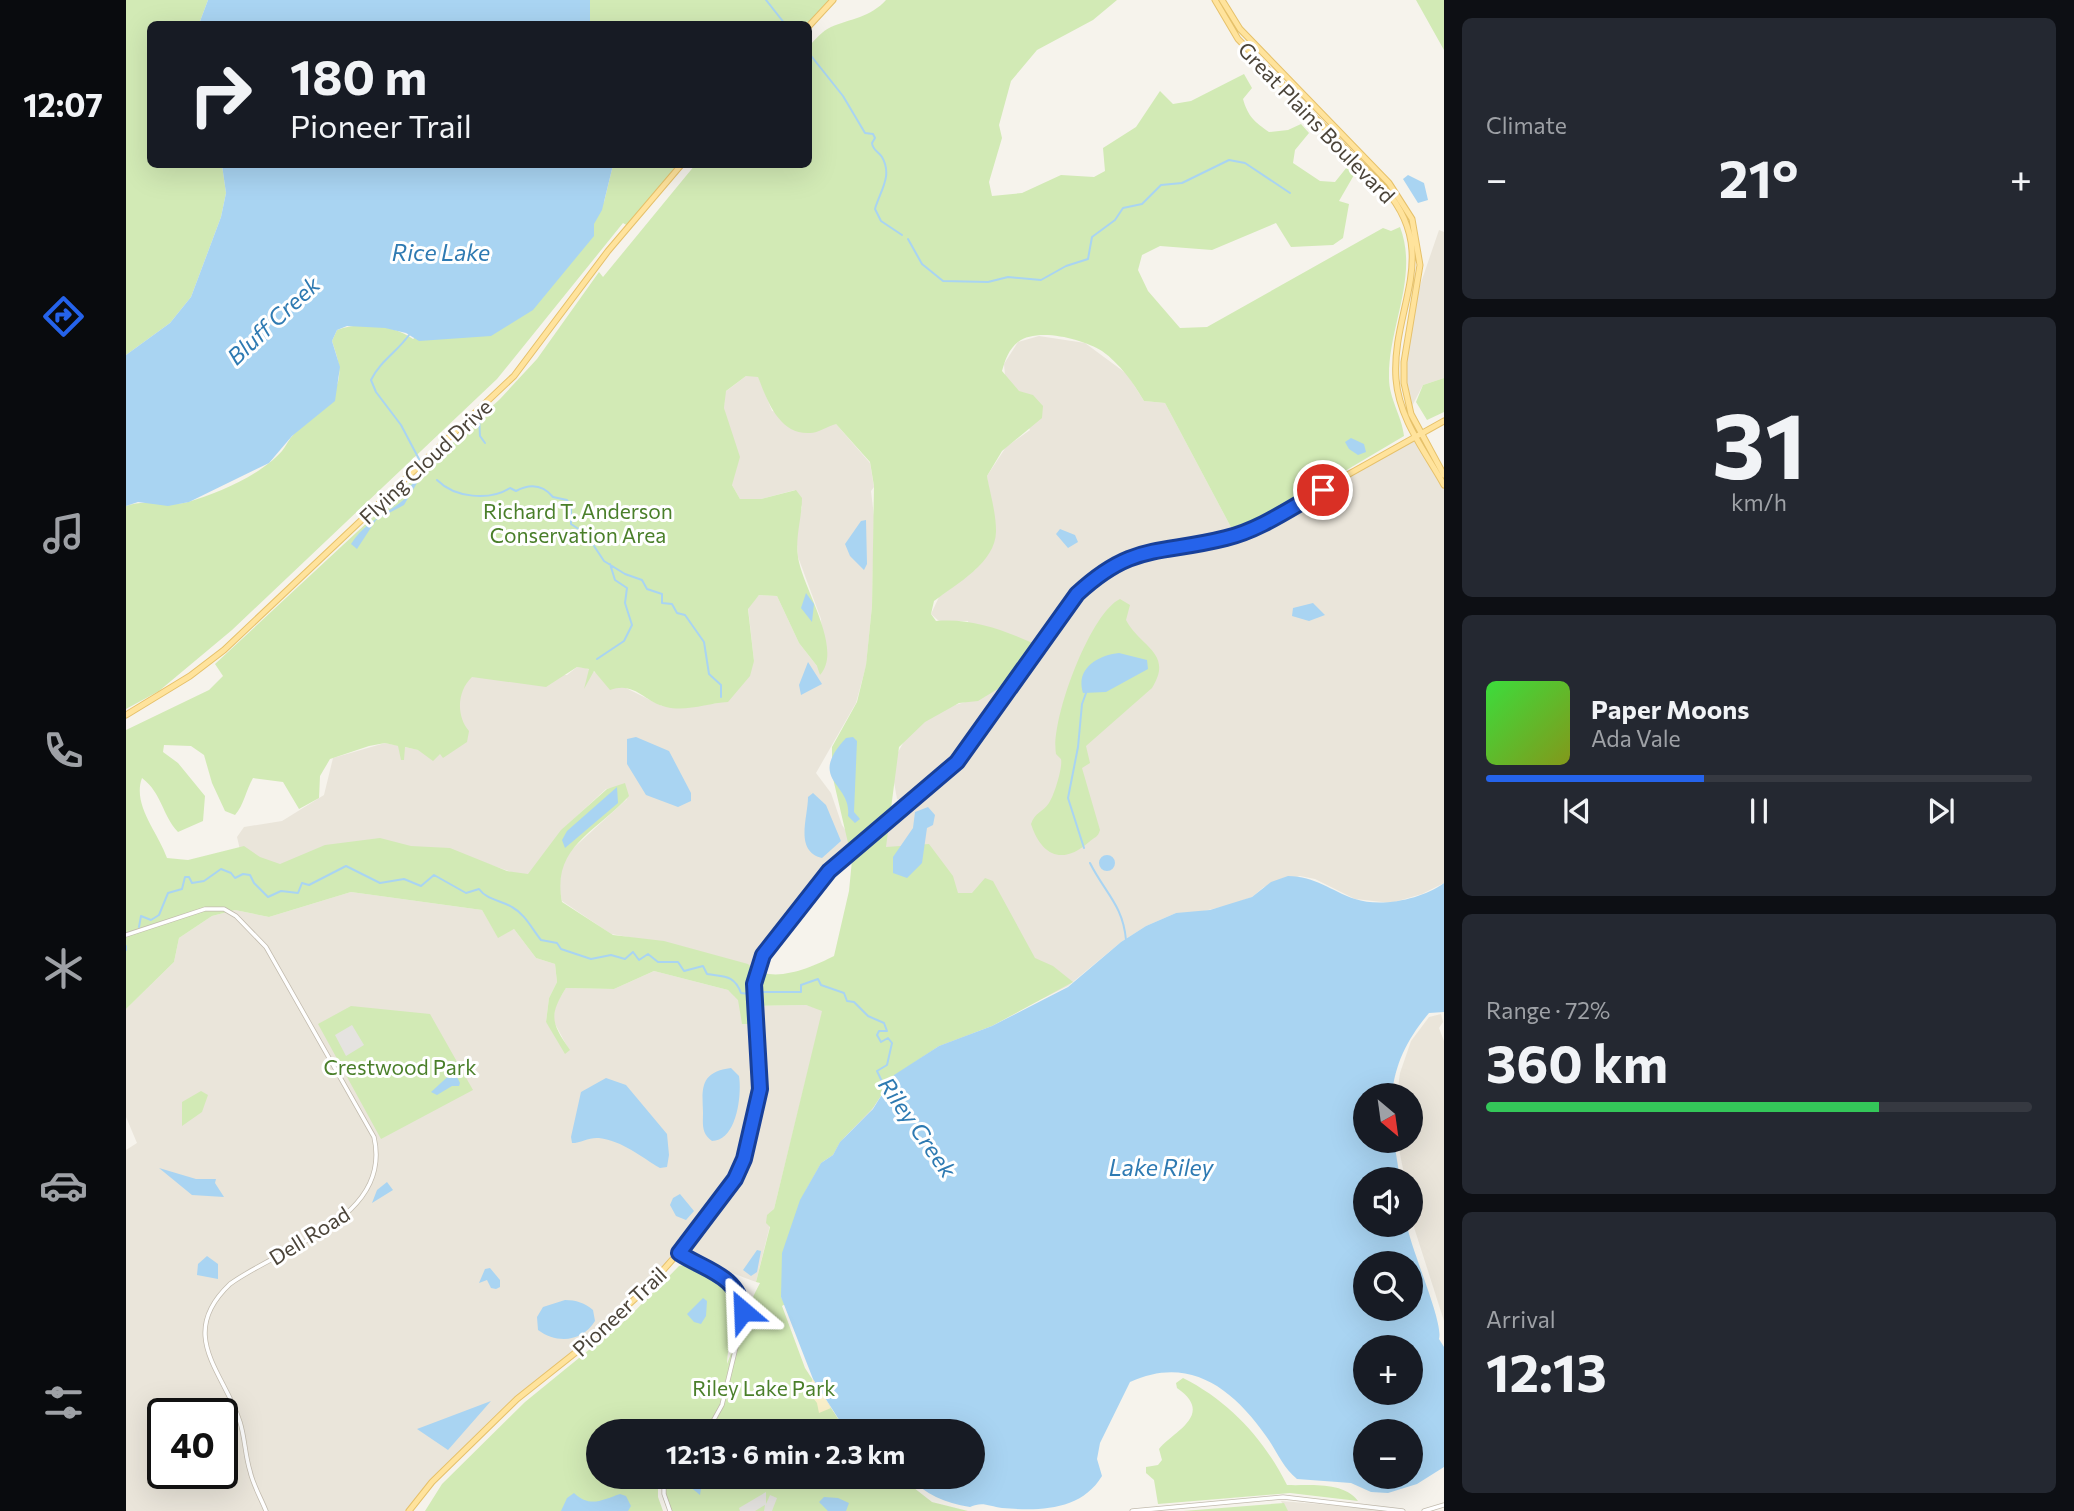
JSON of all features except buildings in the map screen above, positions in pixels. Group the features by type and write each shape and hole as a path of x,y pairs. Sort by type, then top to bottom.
{"main road":[{"path":"812,23 833,0"},
{"name":"Great Plains Boulevard","path":"1215,0 1238,39 1385,189 1402,214 1410,238 1413,263 1396,378 1401,407 1444,485"},
{"name":"Great Plains Boulevard","path":"1222,0 1240,29 1389,183 1412,219 1420,265 1404,376 1408,405 1418,436 1444,475"},
{"name":"Flying Cloud Drive","path":"126,715 208,663 514,376 614,243 678,168"},
{"name":"Pioneer Trail","path":"409,1511 441,1474 516,1399 591,1339 650,1285 679,1253 735,1179 744,1159 760,1089 754,984 758,964 768,946 829,871 957,762 1077,594 1114,564 1149,552 1226,538 1247,531 1444,421"}],"street":[{"name":"Dell Road","path":"126,935 205,909 224,909 236,916 263,942 273,957 367,1121 376,1145 374,1178 354,1209 230,1284 219,1296 208,1319 207,1354 240,1423 250,1472 266,1511"},
{"path":"679,1253 724,1277 742,1303 741,1326 722,1405 714,1419"},
{"path":"664,1489 670,1511"},
{"path":"1132,1511 1283,1497 1404,1511"},
{"path":"1424,1511 1444,1505"}],"shaded area":[{"path":"1439,230 1444,232 1444,378 1423,385 1410,410 1404,366 1414,303"},
{"path":"1039,336 1085,343 1127,374 1144,401 1165,403 1233,531 1239,534 1415,438 1444,486 1444,883 1422,894 1391,903 1355,899 1315,879 1300,876 1264,887 1252,897 1230,905 1195,913 1176,913 1146,926 1121,942 1068,986 965,1037 937,1047 894,1075 869,1114 845,1136 833,1155 823,1161 806,1190 879,831 910,801 897,799 891,765 914,723 955,705 986,696 968,621 939,621 931,614 939,597 976,569 992,511 987,476 1006,447 1030,430 1005,375 1004,364 1018,342"},
{"path":"746,376 758,376 772,411 836,424 870,463 874,487 871,491 874,516 872,606 866,666 856,703 816,773 831,793 842,825 856,846 832,868 768,946 755,971 749,965 680,946 611,934 562,901 558,882 562,865 569,852 627,799 617,787 606,789 564,828 529,874 520,875 482,862 294,868 241,854 237,837 244,827 282,821 324,795 333,758 385,743 419,750 433,760 469,672 567,675 577,667 586,668 662,706 688,707 717,703 754,661 748,607 759,595 777,596 799,643 817,666 822,634 821,619 798,557 796,531 802,507 795,490 761,499 740,499 732,485 724,408 725,392"},
{"path":"351,892 482,910 498,937 514,929 536,958 555,964 557,982 549,998 546,1022 569,1050 553,1020 556,1004 566,988 614,989 654,971 728,990 748,1006 806,1005 823,1010 756,1282 679,1253 613,1319 524,1393 441,1474 410,1511 126,1511 126,1150 137,1143 126,1117 126,1009 174,962 179,938 212,916 235,910 269,917"},
{"path":"1441,1014 1443,1022 1439,1028 1444,1041 1444,1321 1417,1237 1423,1237 1423,1167 1403,1167 1400,1153 1423,1153 1423,1083 1399,1083 1411,1041 1429,1017"},
{"path":"352,1025 364,1045 346,1056 335,1035"},
{"path":"766,1492 766,1504 770,1495 777,1498 772,1511 764,1511 765,1505 755,1511 740,1511 739,1508"},
{"path":"1281,1501 1401,1511 1286,1511"}],"green space":[{"path":"126,0 208,0 200,21 147,21 147,168 222,168 226,193 221,217 191,297 170,323 126,355"},
{"path":"590,0 834,0 811,21 590,21"},
{"path":"886,0 1117,0 1093,20 1037,50 1011,81 999,125 1002,138 989,182 992,196 1022,193 1061,175 1094,177 1105,171 1103,148 1136,127 1160,91 1173,104 1191,101 1244,74 1252,88 1243,99 1256,122 1269,132 1288,130 1301,124 1309,133 1295,150 1293,163 1320,181 1335,182 1347,167 1354,175 1339,201 1349,204 1343,238 1333,245 1291,247 1276,223 1212,250 1160,246 1142,255 1138,270 1148,291 1180,328 1207,327 1383,228 1391,231 1400,227 1405,246 1405,283 1393,340 1389,378 1404,436 1296,500 1233,531 1165,403 1144,401 1115,362 1102,351 1084,342 1060,336 1036,335 1018,342 1012,348 1002,371 1019,391 1033,395 1043,406 1042,418 1002,451 987,476 996,530 995,542 990,552 964,580 934,601 931,614 936,621 975,623 1035,644 1033,650 1001,687 978,701 959,703 925,722 899,747 886,847 929,844 953,876 958,893 972,893 985,878 993,881 1035,958 1053,966 1073,982 992,1026 939,1046 894,1076 873,1108 840,1142 833,1155 821,1163 806,1190 781,1297 785,1304 782,1306 805,1368 838,1419 586,1419 586,1489 658,1489 663,1511 425,1511 442,1484 525,1402 628,1318 679,1266 689,1267 721,1283 735,1303 736,1313 727,1364 760,1283 756,1282 770,1227 766,1223 767,1215 774,1209 822,1011 806,1005 748,1006 750,1024 742,1024 738,1000 728,990 654,971 614,989 566,988 557,1006 554,1020 570,1050 565,1054 546,1022 549,998 557,982 555,964 536,958 514,929 498,938 482,910 351,892 269,917 235,910 212,916 179,938 174,962 126,1009 126,730 209,690 223,676 215,664 500,399 537,359 599,272 603,277 693,168 812,168 812,43 828,29 867,14","holes":["746,376 758,377 782,422 799,432 816,432 836,424 870,462 874,486 872,606 866,665 857,702 832,747 832,774 852,860 849,891 834,956 802,970 767,974 748,964 664,941 613,935 562,902 560,883 563,867 570,853 629,796 625,783 607,789 561,830 528,874 507,871 450,848 411,846 380,838 325,845 280,864 260,857 244,846 188,860 167,858 143,808 140,798 142,778 154,790 178,832 203,821 205,796 178,763 163,752 164,745 191,746 204,755 212,783 225,811 235,815 253,778 283,782 299,809 319,798 320,776 330,759 369,746 385,743 398,746 401,760 404,760 405,747 418,750 433,761 440,754 443,758 467,742 469,731 462,718 460,704 463,689 472,677 546,687 577,667 589,669 584,689 594,671 610,690 633,690 666,707 690,708 728,702 750,676 754,661 748,609 759,595 777,596 799,643 817,666 820,675 826,664 825,634 798,557 802,498 796,490 761,499 740,499 732,485 740,457 724,408 726,391"]},
{"path":"1416,0 1444,0 1444,50"},
{"path":"612,168 679,168 628,226 623,223 497,379 232,630 159,691 126,709 126,506 188,502 212,494 263,468 330,400 338,382 339,372 332,341 337,330 355,326 376,326 396,330 413,339 604,202"},
{"path":"1444,378 1444,412 1427,420 1416,402 1423,385"},
{"path":"1120,599 1130,605 1126,620 1157,658 1158,676 1152,688 1086,746 1090,763 1082,768 1100,830 1098,835 1071,854 1054,854 1041,844 1031,824 1049,803 1058,781 1061,759 1056,754 1056,738 1059,718 1074,669 1097,624 1108,608"},
{"name":"Crestwood Park","path":"351,1006 430,1014 473,1090 381,1139 318,1024"},
{"path":"201,1091 208,1095 202,1112 182,1126 182,1102"},
{"path":"1183,1378 1215,1398 1244,1423 1268,1452 1287,1485 1335,1487 1344,1490 1358,1501 1290,1493 1158,1504 1154,1480 1146,1473 1146,1467 1158,1465 1162,1460 1159,1449 1192,1415 1188,1398 1177,1388 1176,1383"},
{"path":"662,1489 915,1489 932,1502 968,1511 671,1511"},
{"path":"1284,1503 1288,1511 1183,1511"}],"sand":[{"path":"813,1379 831,1408 819,1413 817,1403 807,1390"}],"water":[{"path":"208,0 590,0 590,21 200,21"},
{"name":"Rice Lake","path":"223,168 612,168 602,210 594,224 594,236 533,310 491,336 419,341 406,333 385,328 347,326 337,330 332,341 340,367 335,401 292,436 269,463 189,502 168,506 138,502 126,506 126,355 170,323 191,297 221,217 226,193"},
{"path":"1408,175 1424,183 1428,200 1418,203 1403,179"},
{"path":"1351,438 1364,444 1366,452 1358,455 1349,449 1345,442"},
{"path":"414,482 417,483 404,505 376,520 357,549 351,544 370,524 407,497 407,490"},
{"path":"866,520 867,564 864,570 850,556 845,544 861,521"},
{"path":"1060,529 1075,535 1078,542 1068,548 1056,534"},
{"path":"806,593 814,604 812,622 801,608"},
{"path":"1313,603 1325,615 1309,621 1292,616 1293,608"},
{"path":"1119,653 1147,660 1148,669 1106,692 1083,693 1082,676 1091,664"},
{"path":"808,662 822,684 801,695 799,685"},
{"path":"636,737 669,751 691,793 691,801 678,807 646,795 627,764 627,739"},
{"path":"853,737 857,741 854,812 860,819 855,823 848,816 844,796 830,773 835,752 846,738"},
{"path":"617,787 618,803 565,848 562,840 567,831"},
{"path":"813,793 826,805 841,841 822,858 813,854 805,841 808,797"},
{"path":"928,807 935,815 933,825 927,828 922,863 907,878 893,873 893,857 913,828 915,812"},
{"path":"1104,855 1110,855 1115,863 1113,869 1104,871 1099,866 1099,860"},
{"name":"Lake Riley","path":"1288,876 1315,881 1355,899 1377,903 1425,894 1444,883 1444,1012 1429,1013 1415,1032 1399,1062 1394,1083 1353,1083 1353,1153 1396,1153 1398,1167 1353,1167 1353,1237 1410,1237 1414,1251 1353,1251 1353,1321 1423,1321 1423,1276 1437,1318 1439,1339 1444,1347 1444,1467 1423,1480 1423,1419 1353,1419 1353,1484 1297,1479 1239,1403 1207,1380 1190,1374 1171,1372 1130,1382 1100,1443 1097,1459 1102,1476 1093,1488 1071,1502 1030,1509 982,1504 970,1507 929,1493 923,1489 985,1489 985,1419 839,1419 813,1379 781,1297 782,1253 800,1200 821,1163 833,1155 840,1142 873,1109 894,1075 939,1046 992,1026 1068,987 1121,942 1146,926 1176,913 1210,910 1252,897 1271,882"},
{"path":"731,1068 739,1076 740,1094 736,1115 727,1133 712,1141 703,1128 703,1089 708,1077 713,1073"},
{"path":"454,1071 459,1086 452,1086 437,1095 431,1092"},
{"path":"606,1078 626,1085 667,1134 667,1167 660,1168 624,1146 608,1140 595,1138 572,1143 581,1092"},
{"path":"159,1168 196,1179 216,1179 215,1183 224,1197 192,1195"},
{"path":"387,1182 393,1190 372,1203 377,1190"},
{"path":"680,1194 694,1211 686,1220 676,1216 670,1205 673,1198"},
{"path":"757,1250 761,1251 757,1272 751,1276 743,1270"},
{"path":"207,1256 218,1264 218,1279 197,1275 198,1264"},
{"path":"490,1268 500,1280 500,1287 496,1289 491,1288 487,1280 479,1283 485,1269"},
{"path":"703,1298 707,1301 706,1316 701,1324 694,1322 687,1314"},
{"path":"565,1300 580,1302 593,1310 595,1321 590,1328 569,1339 553,1337 538,1330 537,1317 543,1307"},
{"path":"491,1401 448,1450 417,1429"},
{"name":"Lake Riley","path":"1364,1489 1401,1489 1388,1493"},
{"path":"574,1493 591,1501 620,1494 626,1496 631,1506 628,1511 561,1511 567,1498"},
{"path":"824,1497 838,1498 849,1503 846,1511 828,1511 819,1502"}],"waterway":[{"path":"766,0 783,21"},
{"path":"812,57 843,96 865,133 873,134 873,146 882,157 886,171 875,209 881,221 902,235"},
{"path":"908,239 922,264 943,281 988,282 1008,277 1041,280 1066,266 1088,259 1092,237 1115,220 1123,208 1142,204 1161,185 1182,183 1229,160 1245,163 1290,193"},
{"path":"409,335 379,367 371,380 376,392 401,425 420,461"},
{"path":"479,417 480,436 485,443"},
{"path":"424,464 428,468"},
{"path":"437,480 453,491 472,496 492,495 510,488 516,491 532,486 545,490 553,497 567,500 571,506 571,524 586,534 604,561 625,574 642,580 647,589 662,594 662,603 672,604 677,613 685,615 704,642 709,674 721,685 721,697"},
{"path":"597,659 624,641 632,625 625,603 627,588 615,580 610,564"},
{"path":"1084,848 1068,798 1086,693"},
{"path":"1090,863 1117,908 1126,940"},
{"name":"Riley Creek","path":"139,927 141,916 151,920 159,915 168,893 182,889 185,877 189,877 192,883 204,881 221,869 235,878 243,874 250,875 268,897 281,891 298,893 302,883 309,885 346,866 380,883 404,879 421,886 434,875 466,893 479,889 490,898 512,907 525,918 541,940 557,943 561,949 591,959 611,955 625,959 633,952 639,960 648,954 658,962 678,962 684,971 703,966 707,974 731,979 741,993 749,994"},
{"name":"Riley Creek","path":"760,992 801,992 801,985 818,979 821,985 844,993 847,1001 854,1002 868,1016 884,1023 887,1031 879,1031 877,1035 881,1042 888,1038 892,1043 887,1065 877,1071 886,1090"}],"route":[{"path":"743,1311 732,1284 679,1253 735,1179 744,1159 760,1089 755,974 768,946 829,871 957,762 1077,594 1093,579 1114,564 1130,557 1226,538 1247,531 1323,490"}],"water label":[{"name":"Bluff Creek","path":"273,320"}],"park label":[{"name":"Richard T. Anderson Conservation Area","path":"578,522"},
{"name":"Riley Lake Park","path":"764,1387"}]}
